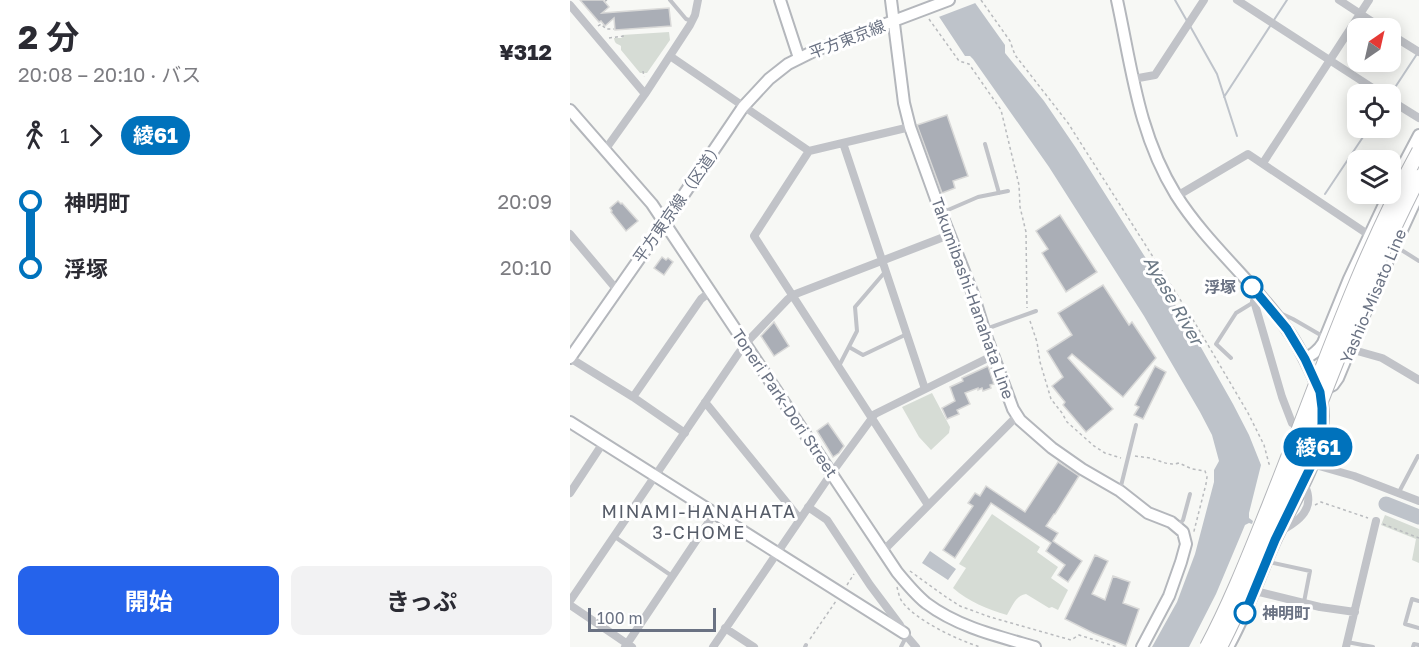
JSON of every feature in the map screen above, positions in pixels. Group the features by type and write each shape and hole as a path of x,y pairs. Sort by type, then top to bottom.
{"highway":[{"path":"1207,647 1256,537 1355,285 1382,222 1419,151"},
{"path":"1220,647 1273,525 1353,319 1397,219 1419,177"}],"main road":[{"path":"780,0 799,58"},
{"name":"Takumibashi-Hanahata Line","path":"891,0 904,104 910,127 1017,416 1052,448 1082,469 1120,490 1148,513 1171,522 1181,531"},
{"name":"平方東京線","path":"799,58 894,21 928,13 949,0"},
{"path":"1117,0 1137,102 1144,126 1162,168 1191,217 1257,298 1271,309 1287,329 1305,359 1320,392 1321,435 1312,464 1228,647"},
{"name":"平方東京線（区道）","path":"570,358 743,106 778,72 799,58"},
{"name":"Toneri Park-Dori Street","path":"570,110 652,204 908,586 926,602 965,626 1035,647"},
{"name":"Yashio-Misato Line","path":"1401,170 1419,135"},
{"name":"Yashio-Misato Line","path":"1320,392 1336,382 1394,246 1414,213 1419,193"},
{"name":"Yashio-Misato Line","path":"1305,359 1320,349 1384,204"},
{"path":"1349,279 1374,291"},
{"path":"1320,392 1339,303"},
{"path":"570,422 905,635"},
{"path":"1142,647 1169,596 1185,553 1186,544 1181,531"}],"street":[{"path":"605,150 645,94 692,21 698,0"},
{"path":"1133,79 1155,75 1204,0"},
{"path":"1237,0 1367,84"},
{"path":"1339,0 1366,18"},
{"path":"1263,163 1369,0"},
{"path":"570,5 645,94"},
{"path":"1401,41 1419,52"},
{"path":"670,56 809,151"},
{"path":"1401,107 1419,118"},
{"path":"910,127 809,151 754,236 928,505"},
{"path":"843,143 926,389"},
{"path":"1177,196 1248,154 1369,235"},
{"path":"570,234 617,290"},
{"path":"714,514 628,646 570,603 746,343 793,295 949,236"},
{"path":"633,397 701,299 710,292"},
{"path":"1257,298 1282,397 1292,423 1321,435"},
{"path":"1350,349 1382,357 1418,378"},
{"path":"712,647 871,418 993,355"},
{"path":"570,358 685,433"},
{"path":"705,402 800,519"},
{"path":"883,551 1017,416"},
{"path":"570,494 603,443"},
{"path":"1312,464 1354,476 1419,501"},
{"path":"1279,532 1298,520 1306,508 1309,497 1304,482"},
{"path":"808,507 827,520 905,635 916,647"},
{"path":"1346,644 1376,521"},
{"path":"1255,591 1320,607 1355,612"},
{"path":"725,628 754,647"}],"lane":[{"path":"670,0 686,19 692,21"},
{"path":"985,144 999,193"},
{"path":"941,213 978,197 1008,191"},
{"path":"1394,246 1419,261"},
{"path":"838,366 857,331 855,307 885,272"},
{"path":"1231,358 1216,344 1236,313 1257,298"},
{"path":"1271,309 1325,338"},
{"path":"984,330 1036,311"},
{"path":"849,347 863,355 907,334"},
{"path":"1120,490 1136,425"},
{"path":"1399,493 1418,456"},
{"path":"1274,464 1312,464"},
{"path":"1181,531 1190,494"},
{"path":"614,536 672,576"},
{"path":"1266,561 1310,571 1304,603"},
{"path":"1419,601 1412,599 1405,624 1419,628"},
{"path":"901,647 905,635"},
{"path":"1346,644 1373,647"},
{"path":"1413,647 1414,644 1419,645"}],"path":[{"path":"981,0 1010,41 1015,55 1068,123 1195,323 1248,413 1264,445 1269,464 1274,464"},
{"path":"928,13 959,61 969,64 1001,110 1026,232 1025,258 1028,275 1029,315 1051,399 1067,422 1084,439 1105,453 1125,458 1136,456 1149,458 1165,464 1179,463 1192,469 1205,471 1206,484 1194,531 1181,531"},
{"path":"600,24 606,29 614,29"},
{"path":"610,40 609,37 624,36"},
{"path":"605,41 615,40"},
{"path":"643,71 644,77"},
{"path":"1306,508 1321,502 1419,538"},
{"path":"805,646 859,567"},
{"path":"906,568 960,606 977,613 1071,640 1079,636 1117,647"},
{"path":"897,585 902,602 923,619 947,634 980,647"}],"shaded area":[{"path":"928,0 973,0 1005,45 1005,53 1044,101 1076,148 1190,328 1249,435 1261,465 1249,513 1249,518 1253,521 1252,524 1245,525 1216,594 1189,647 1152,647 1177,602 1195,554 1214,482 1214,470 1219,461 1212,435 1144,316 1049,167 973,59 965,56"},
{"path":"669,32 670,40 647,73 640,73 614,38 622,38 622,35"},
{"path":"932,393 950,427 949,433 931,450 919,437 902,407"},
{"path":"992,514 1040,547 1037,552 1058,567 1051,578 1068,590 1058,610 1049,608 1026,594 1017,599 1007,615 978,604 953,588 966,568 959,564"},
{"path":"1385,515 1419,529 1419,563 1412,560 1416,539 1381,525"},
{"path":"930,551 956,569 948,580 922,563"}],"pier":[{"path":"925,0 977,0 978,2 936,18"}],"building":[{"path":"580,0 603,0 609,7 602,13 669,8 671,26 615,30 614,18 605,26"},
{"path":"947,115 968,176 953,181 955,188 942,193 917,125"},
{"path":"618,201 638,221 626,231 611,212 610,208"},
{"path":"1060,215 1097,272 1066,292 1042,253 1048,249 1036,231"},
{"path":"662,257 673,262 664,275 654,268"},
{"path":"1103,285 1129,325 1132,322 1156,358 1123,397 1072,354 1068,358 1113,409 1086,432 1063,405 1065,402 1052,386 1063,377 1047,351 1072,335 1058,313"},
{"path":"774,322 789,346 774,356 761,336"},
{"path":"988,366 994,384 990,385 991,388 983,391 982,388 978,390 978,388 965,393 970,404 957,410 959,414 947,419 942,408 955,401 950,387 963,381 962,378"},
{"path":"1155,366 1166,372 1143,419 1134,415 1139,407 1135,405"},
{"path":"828,423 844,446 833,457 817,431"},
{"path":"1058,462 1079,476 1046,526 1058,533 1053,541 1082,561 1068,582 1058,575 1065,565 1046,551 1051,543 991,503 955,558 943,550 973,506 968,503 975,493 980,496 986,486 1025,512"},
{"path":"1095,555 1108,561 1092,594 1105,600 1113,576 1130,582 1123,603 1139,609 1126,646 1065,619"}],"waterway":[{"path":"1175,0 1187,21"},
{"path":"1224,97 1287,0"},
{"path":"1190,26 1217,74 1237,136"},
{"path":"1397,84 1417,54"},
{"path":"1325,194 1362,138"},
{"path":"1386,504 1419,517"}],"bus line":[{"name":"綾61","path":"1245,613 1275,540 1308,475 1321,435 1322,424 1320,392 1305,359 1287,329 1252,287"}],"place":[{"name":"浮塚","path":"1252,287"},
{"name":"神明町","path":"1245,613"}],"district":[{"name":"MINAMI-HANAHATA 3-CHOME","path":"699,521"}],"water label":[{"name":"Ayase River","path":"1174,300"}]}
